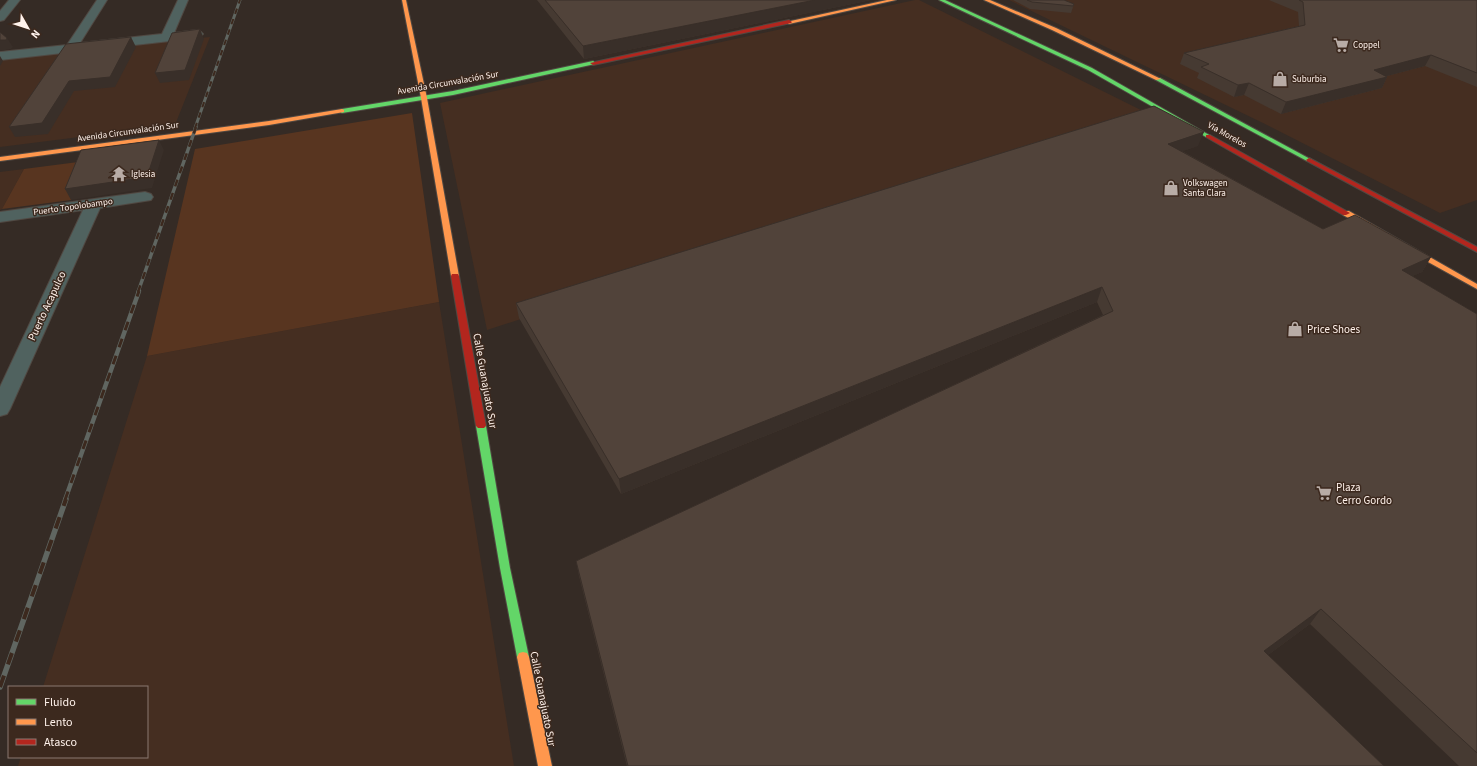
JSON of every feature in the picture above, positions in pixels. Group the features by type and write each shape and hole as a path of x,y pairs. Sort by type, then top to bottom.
{"street":[{"path":"0,18 15,0"},
{"path":"71,48 102,0"},
{"path":"166,38 183,0"},
{"name":"Calle Guanajuato Sur","path":"404,0 424,98 504,560 544,766"},
{"name":"Avenida Circunvalación Sur","path":"0,159 182,135 424,98 499,84 894,0"},
{"name":"Vía Morelos","path":"941,0 1090,69 1477,287"},
{"name":"Vía Morelos","path":"986,0 1045,23 1127,63 1477,250"},
{"path":"0,56 201,34"},
{"name":"Puerto Topolobampo","path":"0,217 145,197"},
{"name":"Puerto Acapulco","path":"0,409 94,204"}],"shaded area":[{"path":"919,0 1151,115 487,330 440,103"},
{"path":"1009,0 1477,0 1477,200 1440,213 1263,123"},
{"path":"210,37 175,125 0,147 0,60"},
{"path":"412,113 439,302 147,356 195,149"},
{"path":"86,161 71,200 2,209 24,169"},
{"path":"24,169 2,209 0,210 0,172"},
{"path":"439,302 514,766 18,766 21,758 148,758 148,686 43,686 147,356"}],"building":[{"path":"545,0 815,0 583,46"},
{"path":"1027,0 1064,0 1074,4 1073,6 1032,2"},
{"path":"1299,0 1477,0 1477,73 1431,55 1374,70 1387,77 1286,102 1249,83 1238,85 1201,67 1209,64 1184,53 1305,25 1303,2"},
{"path":"200,29 185,70 155,73 172,33"},
{"path":"0,32 7,38 6,40 0,40"},
{"path":"131,37 110,77 69,81 42,123 9,127 66,44"},
{"path":"1154,106 1204,132 1168,144 1323,229 1355,215 1431,257 1402,270 1477,314 1477,753 1321,609 1264,651 1384,766 628,766 576,561 1113,311 1102,287 619,479 516,303"},
{"path":"159,140 147,177 65,189 81,150"}],"railway":[{"path":"195,128 240,0"},
{"path":"138,292 196,127"},
{"path":"65,500 139,291"},
{"path":"0,687 66,499"}],"traffic: fast":[{"path":"941,0 1090,69 1208,136"},
{"path":"342,111 453,93 593,63"},
{"path":"1158,79 1309,160"},
{"path":"481,426 505,568 523,657"}],"traffic: slow":[{"path":"404,0 424,98 455,276"},
{"path":"789,22 894,0"},
{"path":"986,0 1054,29 1158,79"},
{"path":"0,159 269,123 342,111"},
{"path":"1346,213 1477,287"},
{"path":"523,657 545,766"}],"traffic: jam":[{"path":"593,63 789,22"},
{"path":"1208,136 1346,213"},
{"path":"1309,160 1477,250"},
{"path":"455,276 481,426"}],"place":[{"name":"Coppel","path":"1341,45"},
{"name":"Suburbia","path":"1280,79"},
{"name":"Iglesia","path":"119,174"},
{"name":"Volkswagen Santa Clara","path":"1171,188"},
{"name":"Price Shoes","path":"1295,329"},
{"name":"Plaza Cerro Gordo","path":"1324,493"}]}
